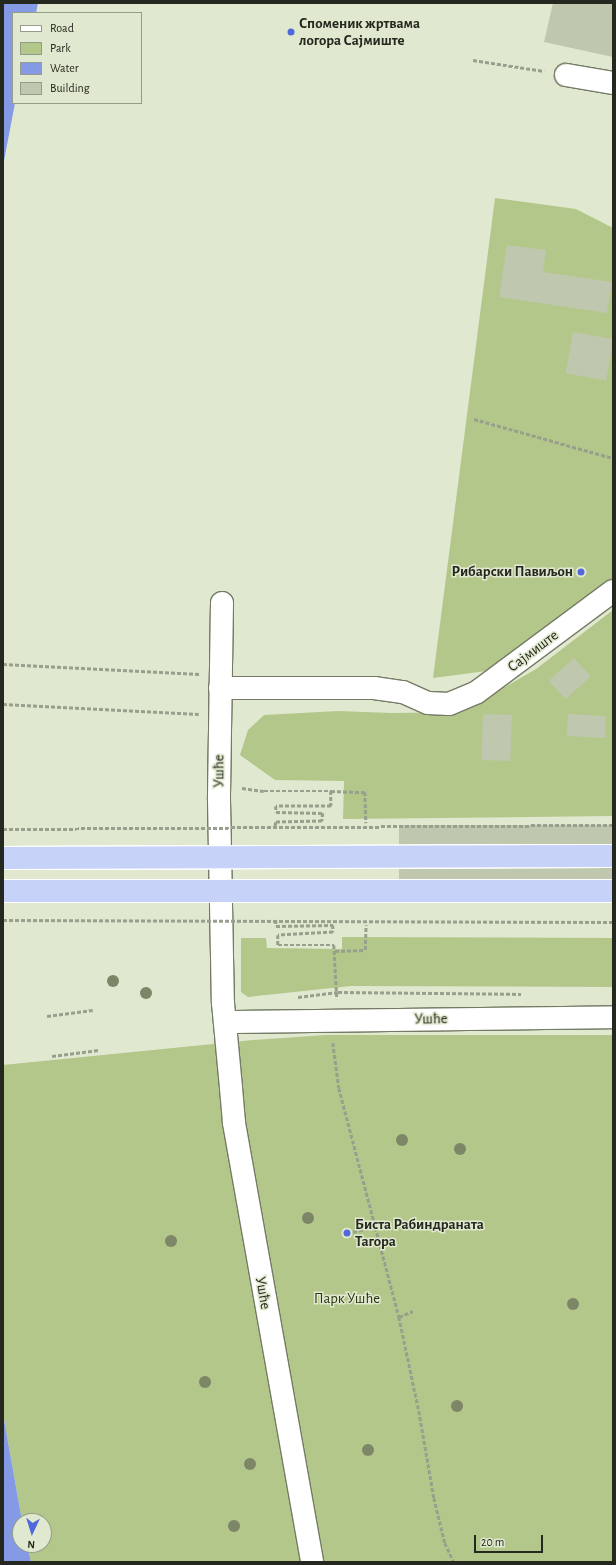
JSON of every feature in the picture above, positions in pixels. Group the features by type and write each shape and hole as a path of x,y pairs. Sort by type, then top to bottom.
{"main road":[{"path":"3,858 613,856"},
{"path":"3,891 613,891"}],"street":[{"path":"566,74 613,83"},
{"name":"Сајмиште","path":"220,682 379,688 402,692 428,703 448,704 477,692 613,591"},
{"name":"Ушће","path":"222,603 219,785 225,1022 234,1123 312,1562"},
{"name":"Ушће","path":"225,1022 613,1017"}],"path":[{"path":"473,60 566,74"},
{"path":"474,420 613,458"},
{"path":"3,664 220,682"},
{"path":"3,704 219,714"},
{"path":"219,785 264,791 365,792 366,823"},
{"path":"275,828 276,822 322,822 323,813 276,812 276,806 332,806 331,792"},
{"path":"3,829 613,825"},
{"path":"3,920 613,922"},
{"path":"276,920 276,926 333,925 333,932 278,935 278,945 334,945 338,992 334,1021 333,1054 339,1088 398,1317 419,1410 434,1498 444,1543 454,1562"},
{"path":"335,951 365,950 366,926"},
{"path":"338,992 527,994"},
{"path":"47,1016 94,1010"},
{"path":"52,1056 98,1050"},
{"path":"347,1234 375,1227"},
{"path":"398,1317 413,1312"}],"green space":[{"path":"495,198 576,209 613,228 613,581 494,670 433,678"},
{"path":"613,610 613,816 343,819 344,781 275,780 240,755 248,730 264,715 338,711 392,713 462,712 536,669"},
{"path":"342,937 613,938 613,987 351,986 248,997 241,992 241,938 266,938 267,948 342,949"},
{"name":"Парк Ушће","path":"326,1035 613,1035 613,1562 31,1562 29,1553 52,1553 52,1513 21,1513 3,1414 3,1065 253,1040"}],"water":[{"path":"3,3 38,3 36,12 12,12 12,104 15,104 3,166"},
{"path":"3,1414 21,1513 12,1513 12,1553 29,1553 31,1562 3,1562"}],"building":[{"path":"553,3 613,3 613,57 544,42"},
{"path":"507,245 546,250 543,272 612,282 607,313 499,297"},
{"path":"573,332 613,339 606,380 566,373"},
{"path":"574,658 591,677 565,699 549,681"},
{"path":"483,714 512,715 510,761 481,760"},
{"path":"568,714 606,716 605,738 567,736"},
{"path":"399,825 613,825 613,901 399,901"}],"place":[{"name":"Споменик жртвама логора Сајмиште","path":"291,32"},
{"name":"Рибарски Павиљон","path":"581,572"},
{"name":"Биста Рабиндраната Тагора","path":"347,1233"}]}
